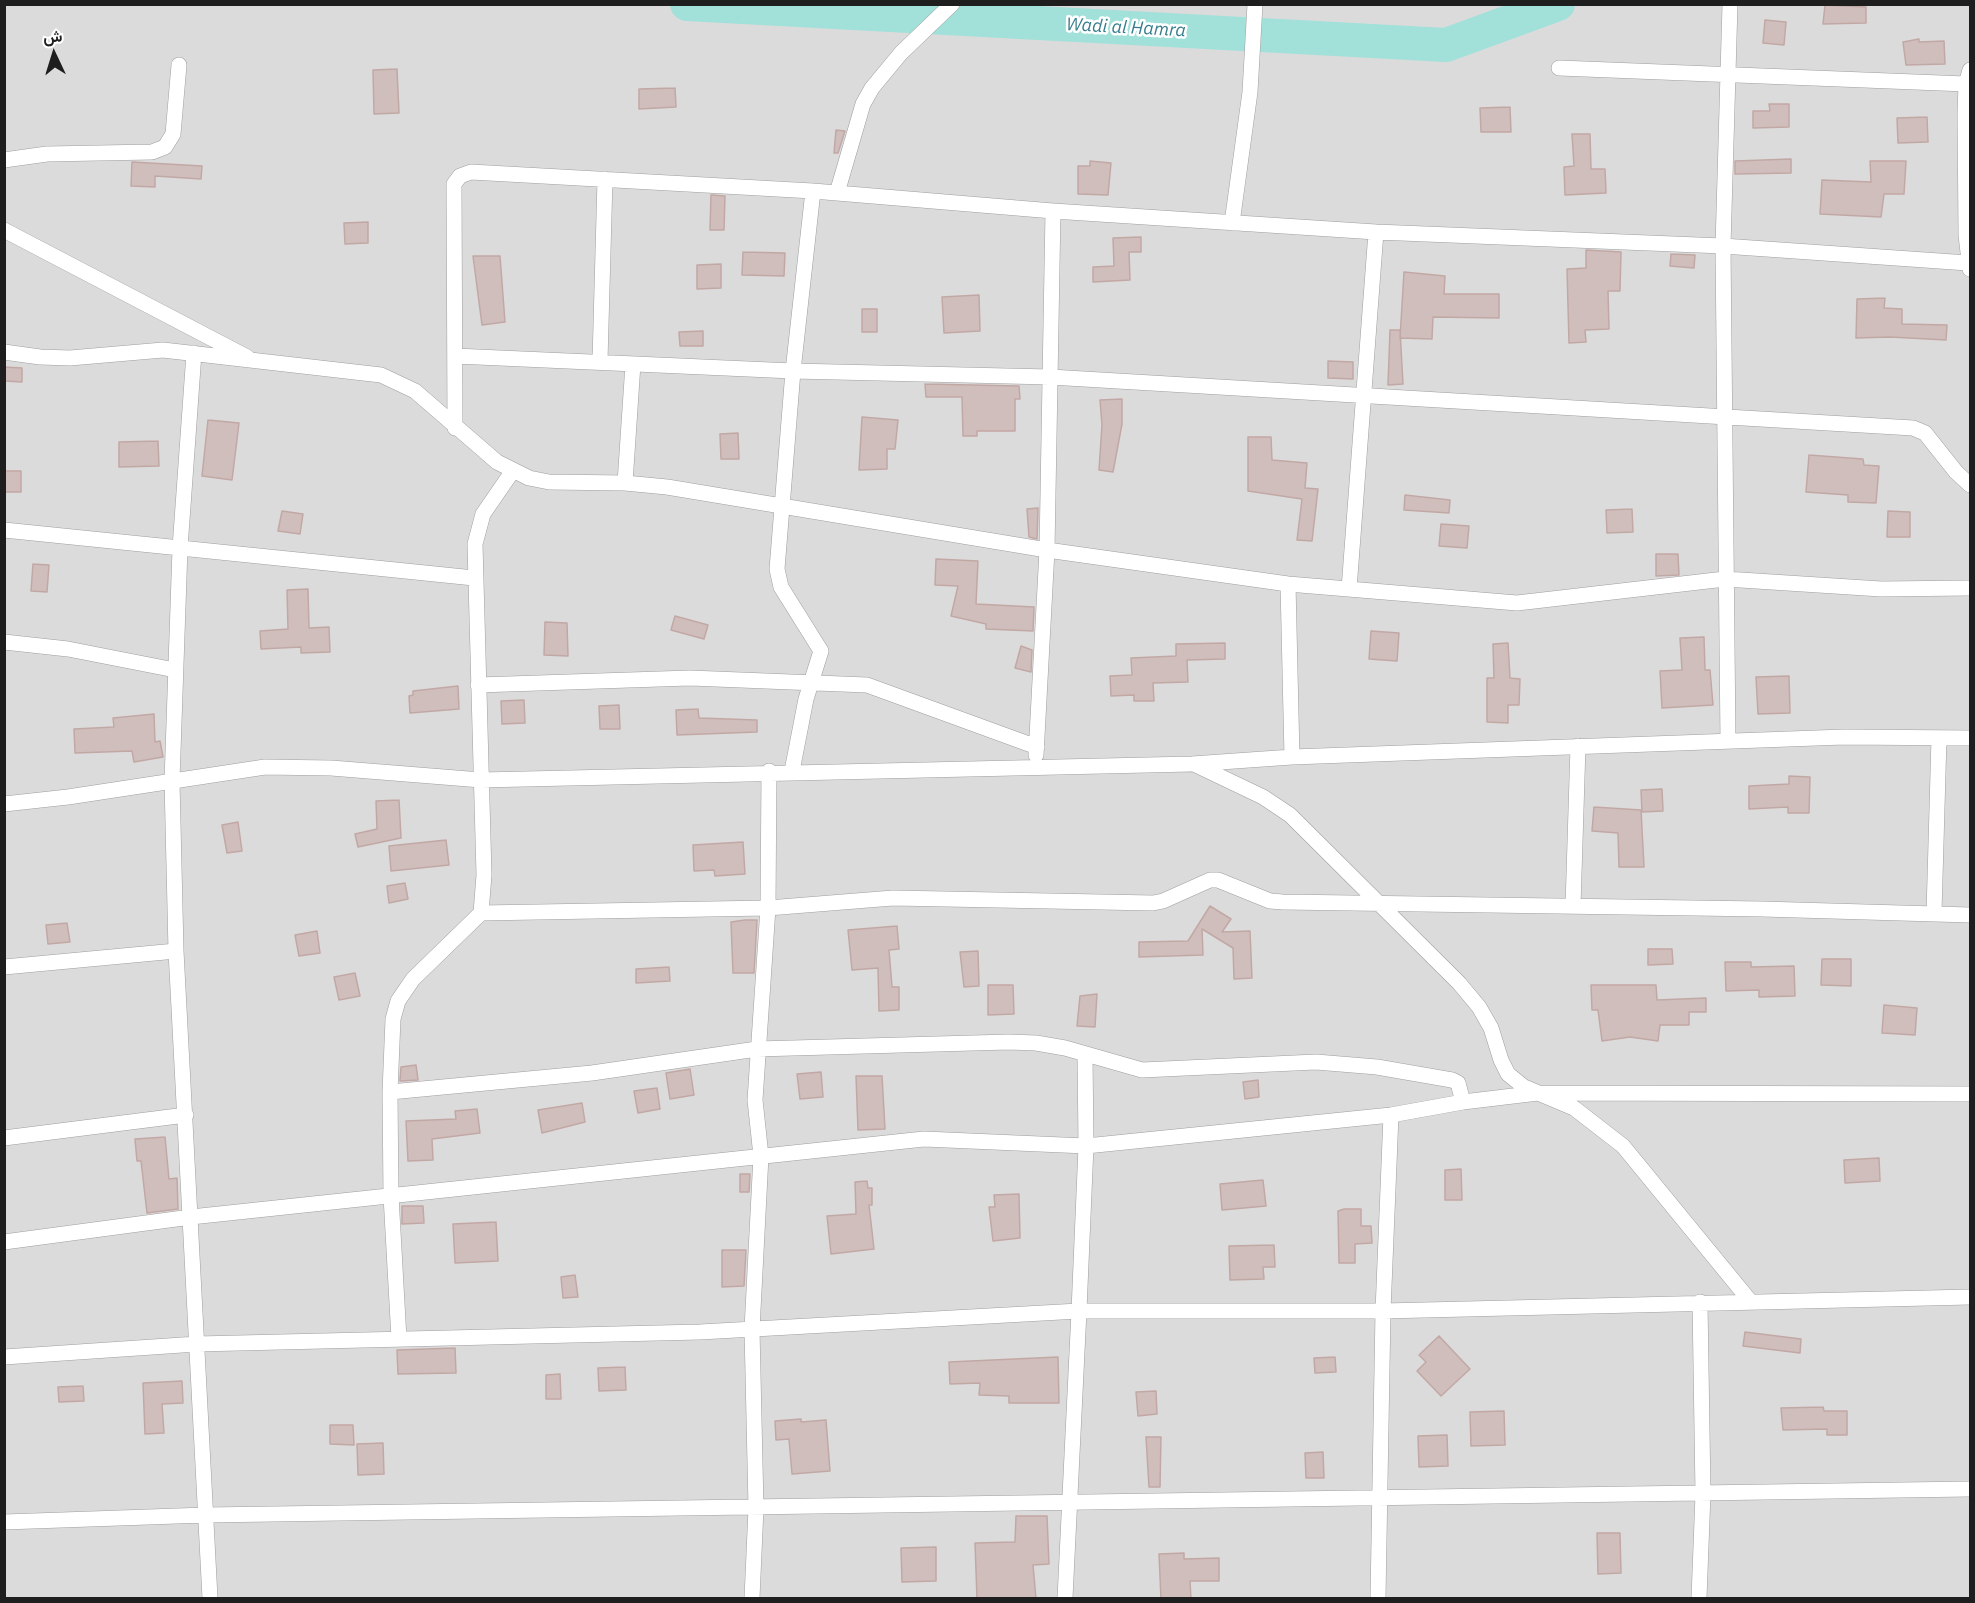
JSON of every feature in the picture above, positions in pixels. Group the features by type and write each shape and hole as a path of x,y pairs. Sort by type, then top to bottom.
{"street":[{"path":"837,193 863,104 872,88 901,53 952,4"},
{"path":"1232,223 1250,92 1255,4"},
{"path":"1728,741 1723,246 1730,4"},
{"path":"4,160 47,154 152,152 165,147 173,134 179,65"},
{"path":"455,428 454,184 460,176 471,172 813,191 1053,211 1376,232 1723,246 1970,266 1966,235 1968,77 1729,76 1559,68"},
{"path":"600,361 605,179"},
{"path":"792,771 811,684 821,656 820,648 778,577 794,371 813,191"},
{"path":"1036,766 1047,550 1053,211"},
{"path":"4,230 258,362"},
{"path":"1349,589 1376,232"},
{"path":"4,352 60,358 140,350 194,353 381,375 415,391 455,428 512,472 549,482 625,483 783,506 1047,550 1288,585 1517,603 1725,579 1888,589 1971,588"},
{"path":"194,353 180,548 172,782 176,951 210,1599"},
{"path":"455,356 794,371 1050,377 1913,428 1925,433 1956,472 1971,485"},
{"path":"625,483 633,364"},
{"path":"399,1339 391,1196 390,1092 393,1019 398,1002 413,979 481,913 483,875 474,578 475,544 483,514 512,472"},
{"path":"4,530 474,578"},
{"path":"1288,585 1292,757"},
{"path":"4,642 68,649 175,670"},
{"path":"477,685 628,678 856,684 885,690 1037,747"},
{"path":"4,804 68,798 266,767 331,768 481,780 769,771 1192,764 1292,757 1844,737 1971,738"},
{"path":"1934,913 1939,738"},
{"path":"1573,906 1578,747"},
{"path":"1192,764 1283,810 1380,904 1479,1006 1491,1028 1508,1074 1524,1088 1574,1108 1623,1146 1750,1301"},
{"path":"752,1599 756,1508 753,1329 761,1156 755,1100 768,908 769,771"},
{"path":"481,913 768,908 893,898 1153,903 1210,879 1218,880 1270,901 1971,915"},
{"path":"4,967 176,951"},
{"path":"390,1092 592,1073 758,1048 1009,1042 1036,1043 1142,1070 1316,1062 1377,1067 1452,1080 1458,1083 1463,1102"},
{"path":"1065,1599 1086,1146 1086,1054"},
{"path":"4,1242 191,1217 924,1139 1086,1146 1391,1115 1463,1102 1538,1093 1971,1094"},
{"path":"4,1138 186,1115"},
{"path":"1378,1599 1383,1311 1391,1115"},
{"path":"4,1357 197,1344 753,1329 1079,1311 1383,1311 1971,1297"},
{"path":"1698,1599 1703,1494 1700,1302"},
{"path":"4,1522 206,1515 1971,1489"}],"shaded area":[{"path":"5,5 1970,5 1970,1598 5,1598"}],"building":[{"path":"1825,5 1866,7 1866,23 1823,24"},
{"path":"1765,20 1786,22 1784,45 1763,43"},
{"path":"1919,39 1919,42 1944,41 1945,64 1906,65 1903,42"},
{"path":"397,69 399,113 374,114 373,70"},
{"path":"675,88 676,107 639,109 639,89"},
{"path":"1769,104 1789,104 1789,127 1753,128 1753,111 1770,111"},
{"path":"1510,107 1511,132 1481,132 1480,108"},
{"path":"1927,117 1928,142 1898,143 1897,118"},
{"path":"836,130 845,131 838,153 834,153"},
{"path":"1572,134 1590,134 1591,169 1605,169 1606,193 1565,195 1564,167 1574,166"},
{"path":"1791,159 1791,173 1735,174 1735,161"},
{"path":"1090,161 1111,163 1108,195 1078,194 1078,166 1090,166"},
{"path":"1870,161 1906,161 1904,194 1884,194 1881,217 1820,214 1822,180 1871,182"},
{"path":"132,162 202,166 201,179 155,176 155,187 131,186"},
{"path":"711,195 725,196 724,230 710,230"},
{"path":"368,222 368,243 345,244 344,223"},
{"path":"1141,237 1141,252 1129,252 1130,280 1093,282 1093,267 1114,266 1113,238"},
{"path":"1586,250 1621,252 1620,291 1608,291 1609,329 1585,330 1586,342 1569,343 1567,269 1586,268"},
{"path":"743,252 785,253 784,276 742,275"},
{"path":"1671,254 1695,255 1694,268 1670,266"},
{"path":"473,256 500,256 505,322 482,325"},
{"path":"721,264 721,288 697,289 697,265"},
{"path":"1404,272 1445,276 1444,294 1499,294 1499,318 1433,317 1432,339 1400,338"},
{"path":"979,295 980,331 944,333 942,297"},
{"path":"1885,298 1884,308 1902,309 1902,324 1947,325 1946,340 1856,338 1857,299"},
{"path":"862,309 877,309 877,332 862,332"},
{"path":"1390,330 1400,330 1403,384 1388,385"},
{"path":"703,331 703,346 680,346 679,332"},
{"path":"1328,361 1353,362 1353,379 1328,378"},
{"path":"4,367 22,368 22,382 4,381"},
{"path":"925,384 1019,386 1020,399 1015,399 1015,431 977,431 977,436 963,436 962,397 926,397"},
{"path":"1122,399 1122,424 1113,472 1099,470 1102,425 1100,400"},
{"path":"862,417 898,420 895,449 887,449 887,469 859,470"},
{"path":"208,420 239,423 232,480 202,476"},
{"path":"738,433 739,459 721,459 720,434"},
{"path":"1248,437 1271,437 1272,460 1307,463 1305,488 1318,489 1312,541 1297,540 1302,499 1248,491"},
{"path":"158,441 159,466 119,467 119,442"},
{"path":"1809,455 1863,459 1864,465 1879,466 1876,503 1848,502 1848,495 1806,492"},
{"path":"4,471 21,471 21,492 4,492"},
{"path":"1405,495 1450,500 1449,513 1404,510"},
{"path":"1038,508 1037,539 1029,537 1027,509"},
{"path":"1632,509 1633,532 1607,533 1606,510"},
{"path":"282,511 303,514 300,534 278,531"},
{"path":"1888,511 1910,512 1910,537 1887,537"},
{"path":"1441,524 1469,526 1467,548 1439,546"},
{"path":"1656,554 1678,554 1679,575 1656,576"},
{"path":"936,559 978,561 976,604 1034,607 1033,631 986,629 986,624 951,616 958,586 935,585"},
{"path":"33,564 49,565 47,592 31,591"},
{"path":"308,589 309,628 329,627 330,652 301,653 301,647 261,649 260,631 288,629 287,590"},
{"path":"675,616 708,625 704,639 671,630"},
{"path":"545,622 567,623 568,656 544,655"},
{"path":"1371,631 1399,633 1397,661 1369,659"},
{"path":"1704,637 1705,670 1710,670 1713,705 1662,708 1660,671 1682,670 1680,638"},
{"path":"1225,643 1225,659 1187,660 1188,682 1153,683 1154,701 1134,701 1134,695 1111,696 1110,676 1132,675 1131,658 1176,656 1176,644"},
{"path":"1508,643 1510,678 1520,679 1519,705 1508,705 1508,723 1487,722 1487,678 1494,678 1493,644"},
{"path":"1021,646 1032,650 1031,672 1015,668"},
{"path":"1789,676 1790,713 1758,714 1756,677"},
{"path":"458,686 459,709 410,713 409,696 413,695 413,691"},
{"path":"524,700 525,723 502,724 501,701"},
{"path":"619,705 620,729 600,729 599,706"},
{"path":"698,709 699,718 757,720 757,732 677,735 676,710"},
{"path":"154,714 155,742 160,741 163,757 134,762 132,751 75,753 74,729 114,727 113,718"},
{"path":"1789,776 1810,777 1809,813 1788,813 1788,807 1749,809 1749,786 1789,784"},
{"path":"1662,789 1663,811 1642,812 1641,790"},
{"path":"399,800 401,838 358,847 355,834 377,829 376,801"},
{"path":"1594,807 1641,810 1644,867 1619,867 1618,833 1592,831"},
{"path":"238,822 242,851 227,853 222,825"},
{"path":"446,840 449,865 391,871 389,846"},
{"path":"743,842 745,874 715,876 714,870 694,871 693,845"},
{"path":"405,883 408,899 389,903 387,886"},
{"path":"1210,906 1231,919 1222,932 1250,931 1252,978 1234,979 1233,948 1202,929 1203,955 1139,957 1139,942 1188,941"},
{"path":"757,920 754,973 733,973 731,922"},
{"path":"67,923 70,942 48,944 46,925"},
{"path":"897,926 899,949 889,950 892,987 899,987 899,1010 879,1011 878,968 852,970 848,930"},
{"path":"317,931 320,953 299,956 295,935"},
{"path":"1648,949 1672,949 1673,964 1648,965"},
{"path":"978,951 979,986 964,987 960,952"},
{"path":"1822,959 1851,959 1851,986 1821,985"},
{"path":"1725,962 1751,962 1751,967 1794,966 1795,996 1759,997 1759,990 1726,991"},
{"path":"669,967 670,981 636,983 636,969"},
{"path":"355,973 360,996 339,1000 334,977"},
{"path":"988,985 1013,985 1014,1014 988,1015"},
{"path":"1591,985 1656,985 1657,1000 1706,998 1706,1012 1689,1012 1689,1025 1660,1025 1658,1041 1630,1037 1602,1041 1598,1010 1592,1010"},
{"path":"1097,994 1095,1027 1077,1026 1080,996"},
{"path":"1884,1005 1917,1008 1915,1035 1882,1033"},
{"path":"416,1065 418,1080 400,1081 401,1067"},
{"path":"690,1069 694,1095 670,1099 666,1073"},
{"path":"821,1072 823,1097 800,1099 797,1074"},
{"path":"856,1076 882,1076 885,1129 858,1130"},
{"path":"1258,1080 1259,1097 1245,1099 1243,1082"},
{"path":"657,1088 660,1109 638,1113 634,1091"},
{"path":"582,1103 585,1122 542,1133 538,1110"},
{"path":"477,1109 480,1133 432,1139 433,1160 408,1161 406,1121 456,1119 455,1111"},
{"path":"165,1137 169,1179 177,1178 178,1209 147,1213 141,1161 137,1161 135,1139"},
{"path":"1879,1158 1880,1181 1845,1183 1844,1160"},
{"path":"1461,1169 1462,1200 1445,1200 1445,1170"},
{"path":"740,1174 750,1174 749,1192 740,1192"},
{"path":"1263,1180 1266,1206 1222,1210 1220,1184"},
{"path":"867,1181 868,1188 872,1188 872,1205 869,1205 874,1249 831,1254 827,1216 856,1214 855,1182"},
{"path":"1019,1194 1020,1238 993,1241 989,1207 995,1207 994,1195"},
{"path":"402,1206 423,1206 424,1223 402,1224"},
{"path":"1361,1209 1361,1226 1371,1226 1372,1243 1355,1244 1355,1263 1339,1263 1338,1211"},
{"path":"496,1222 498,1261 455,1263 453,1224"},
{"path":"1274,1245 1275,1267 1263,1267 1264,1279 1230,1280 1229,1246"},
{"path":"722,1250 746,1250 744,1286 722,1287"},
{"path":"575,1275 578,1297 563,1298 561,1277"},
{"path":"1745,1332 1801,1339 1800,1353 1743,1346"},
{"path":"1439,1336 1470,1369 1441,1396 1417,1371 1426,1362 1419,1355"},
{"path":"455,1348 456,1373 398,1374 397,1350"},
{"path":"1058,1357 1059,1403 1009,1403 1009,1396 979,1395 980,1383 950,1384 949,1362"},
{"path":"1335,1357 1336,1372 1315,1373 1314,1358"},
{"path":"625,1367 626,1390 599,1391 598,1368"},
{"path":"560,1374 561,1399 546,1399 546,1375"},
{"path":"182,1381 183,1403 162,1404 164,1433 145,1434 143,1383"},
{"path":"83,1386 84,1401 59,1402 58,1387"},
{"path":"1156,1391 1157,1414 1138,1416 1136,1392"},
{"path":"1823,1407 1824,1411 1847,1411 1847,1435 1827,1435 1827,1429 1783,1430 1781,1408"},
{"path":"1504,1411 1505,1445 1471,1446 1470,1412"},
{"path":"801,1419 801,1422 826,1420 830,1471 792,1474 789,1439 776,1440 775,1421"},
{"path":"330,1425 353,1425 354,1445 330,1444"},
{"path":"1447,1435 1448,1466 1419,1467 1418,1436"},
{"path":"1146,1437 1161,1437 1160,1487 1149,1487"},
{"path":"383,1443 384,1474 358,1475 357,1444"},
{"path":"1323,1452 1324,1478 1306,1478 1305,1453"},
{"path":"1016,1516 1047,1516 1049,1564 1033,1565 1036,1599 977,1599 975,1543 1015,1542"},
{"path":"1597,1533 1620,1533 1621,1573 1598,1574"},
{"path":"936,1547 936,1581 902,1582 901,1548"},
{"path":"1184,1553 1184,1559 1219,1558 1219,1581 1190,1581 1191,1599 1161,1599 1159,1554"}],"waterway":[{"name":"Wadi al Hamra","path":"687,4 1446,45 1558,4"}]}
